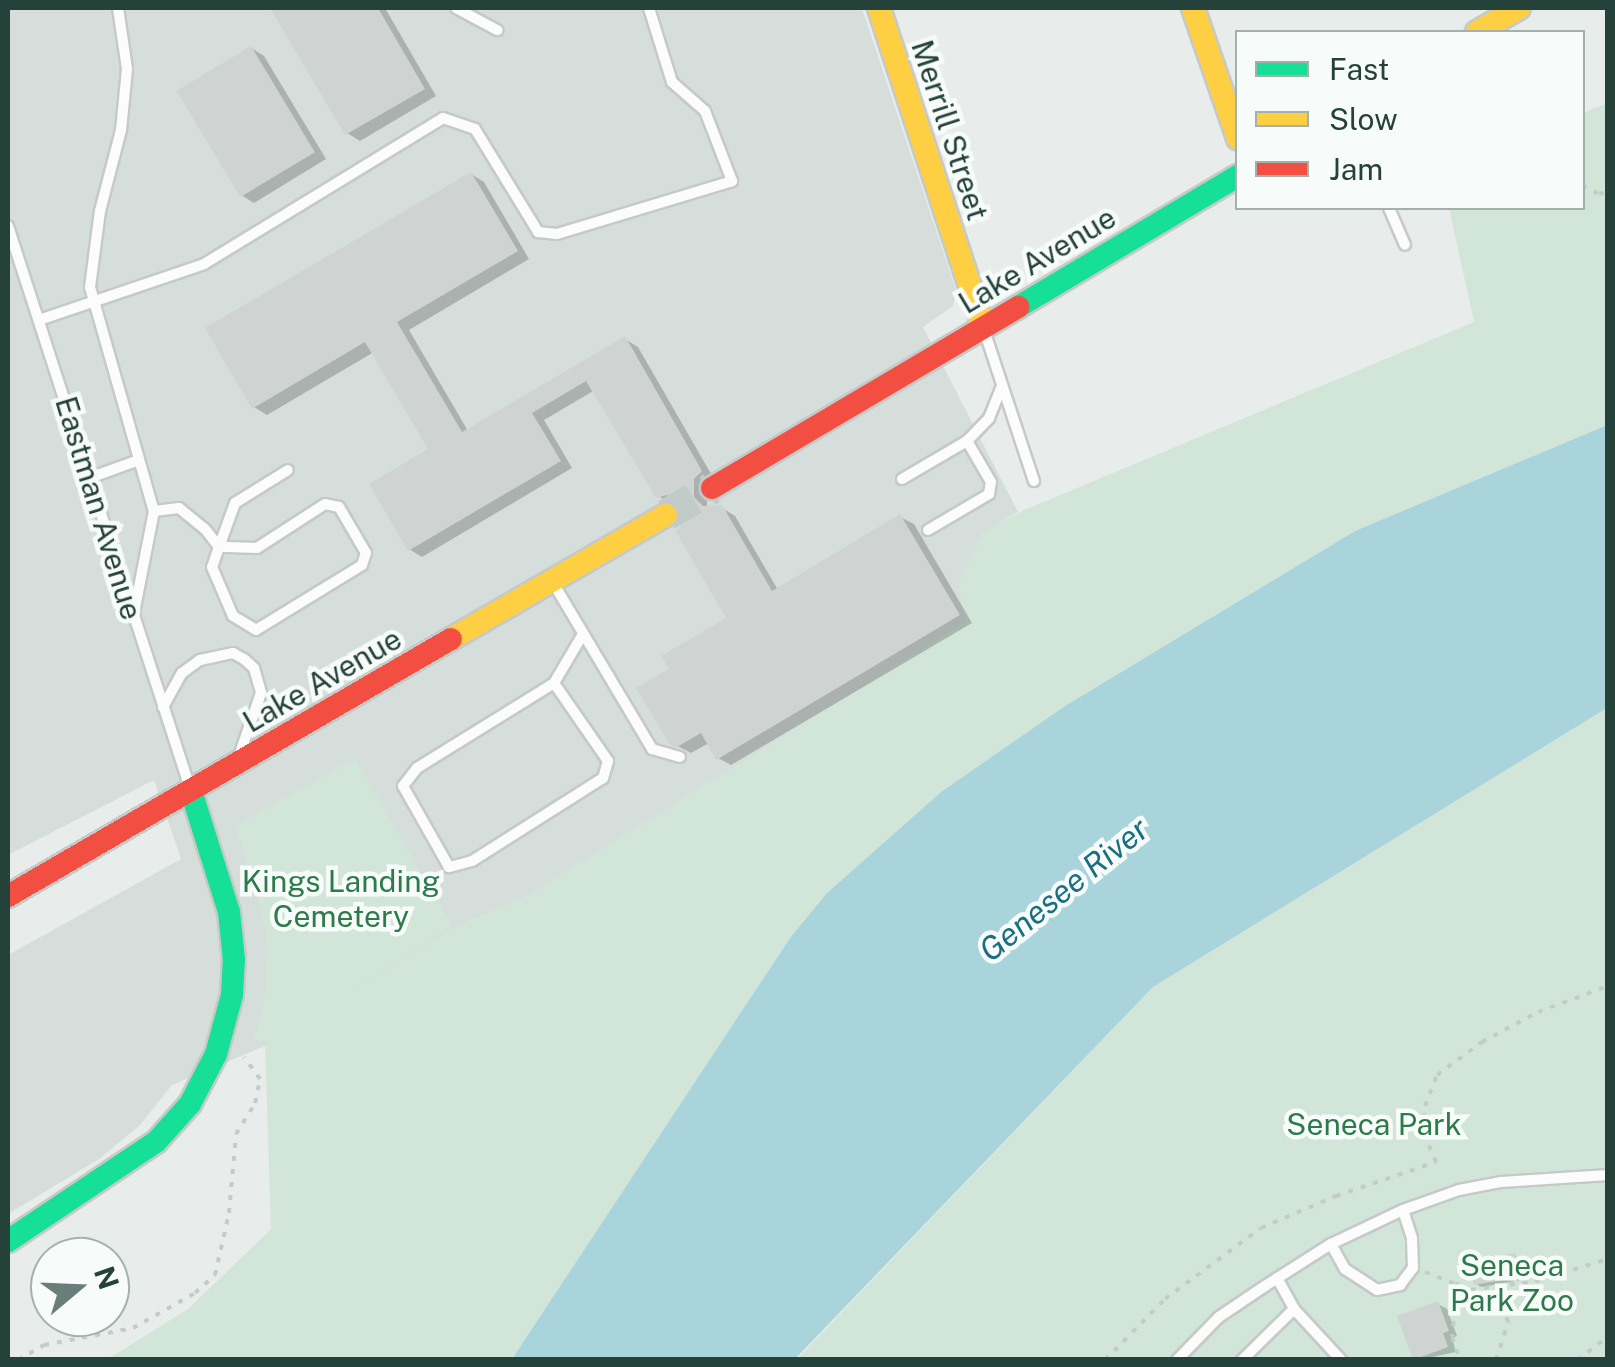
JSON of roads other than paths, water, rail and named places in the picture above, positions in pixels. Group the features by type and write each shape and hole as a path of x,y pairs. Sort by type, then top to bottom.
{"main road":[{"name":"Merrill Street","path":"878,8 983,327"},
{"path":"1194,8 1235,129"},
{"path":"1480,30 1519,8"},
{"name":"Lake Avenue","path":"712,488 1235,178"},
{"name":"Lake Avenue","path":"8,896 666,515"},
{"path":"8,1241 156,1142 190,1104 216,1054 232,995 230,912 191,791"}],"lane":[{"path":"118,8 126,69 121,130 100,210 90,287 154,511 133,618"},
{"path":"456,8 497,30"},
{"path":"39,320 204,264 443,118 475,129 538,232 557,234 732,181 705,110 672,82 649,8"},
{"path":"1390,210 1406,245"},
{"name":"Eastman Avenue","path":"8,226 191,791"},
{"path":"983,327 1034,481"},
{"path":"902,480 968,441 989,418 1002,386"},
{"path":"928,530 989,494 991,482 968,441"},
{"path":"92,477 139,460"},
{"path":"154,511 178,508 219,547 257,548 325,504 340,507 366,553 362,565 256,630 233,616 212,567 219,547 235,502 288,470"},
{"path":"552,581 652,749 680,756"},
{"path":"554,682 608,761 603,778 472,861 449,868 403,786 417,768 554,682 584,634"},
{"path":"163,708 182,673 200,660 233,653 244,659 254,668 261,693 252,729 232,767"},
{"path":"1177,1360 1219,1317 1276,1278 1330,1244 1403,1210 1459,1190 1502,1182 1608,1175"},
{"path":"1330,1244 1344,1268 1377,1290 1400,1285 1413,1268 1412,1238 1403,1210"},
{"path":"1276,1278 1294,1309 1341,1360"},
{"path":"1242,1360 1294,1309"}],"water":[{"name":"Genesee River","path":"1607,425 1607,708 1153,987 795,1359 512,1359 790,938 827,893 941,792 1065,706 1355,531"}],"tunnel":[{"path":"666,515 712,488"}],"park label":[{"name":"Kings Landing Cemetery","path":"341,898"},
{"name":"Seneca Park","path":"1374,1124"},
{"name":"Seneca Park Zoo","path":"1512,1282"}]}
